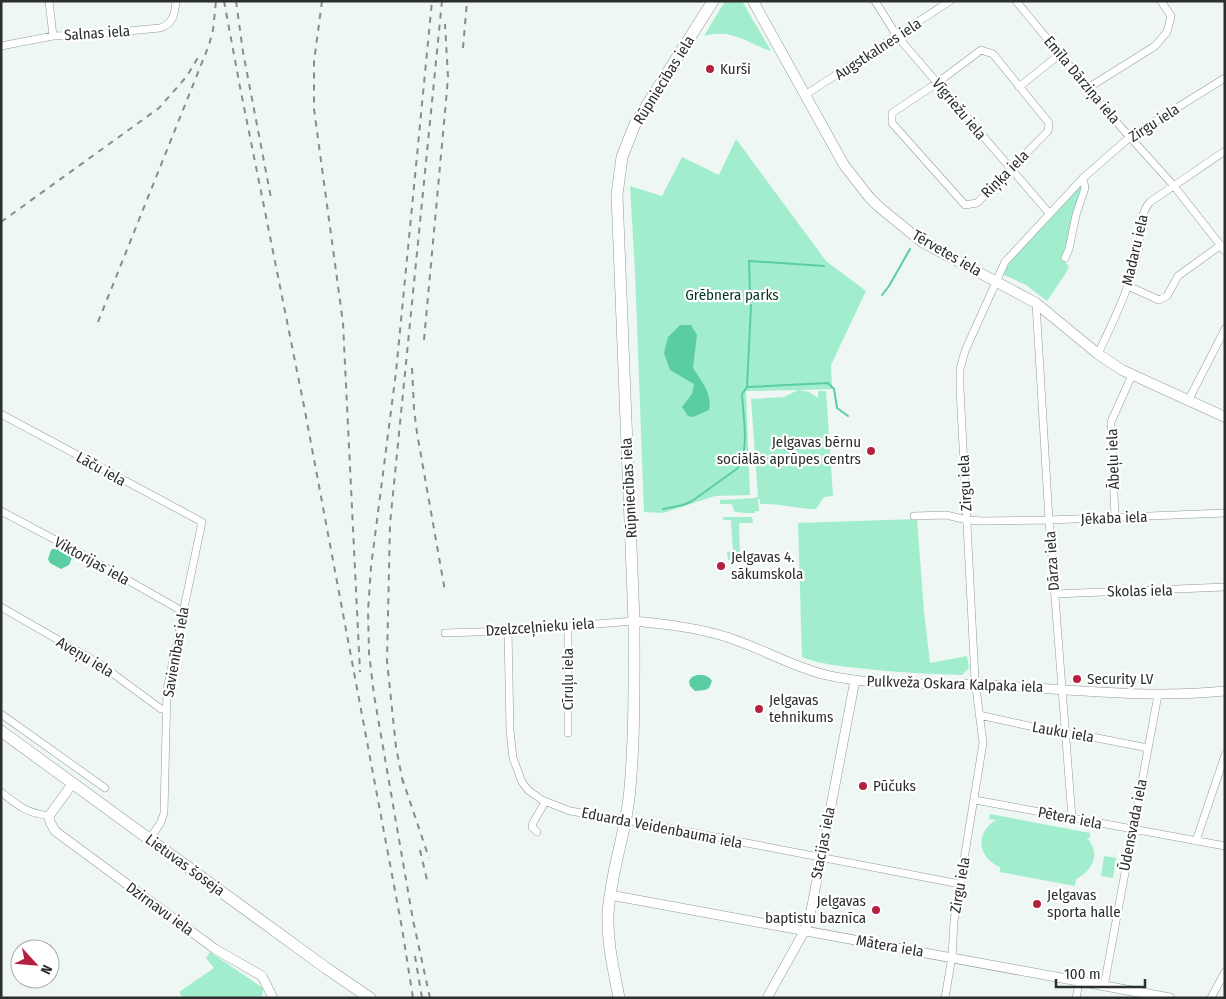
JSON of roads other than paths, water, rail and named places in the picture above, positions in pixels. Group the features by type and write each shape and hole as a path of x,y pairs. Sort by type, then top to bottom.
{"main road":[{"name":"Rūpniecības iela","path":"619,998 608,918 610,895 630,788 634,620 617,195 619,172 622,157 635,124 713,1"},
{"name":"Tērvetes iela","path":"753,1 844,165 869,197 922,242 1036,303 1098,354 1132,375 1225,417"},
{"name":"Lietuvas šoseja","path":"1,731 334,974 370,998"}],"street":[{"path":"49,1 53,36"},
{"name":"Salnas iela","path":"1,46 53,36 160,28 170,23 174,15 176,1"},
{"name":"Vīgriežu iela","path":"875,1 897,36 1049,213"},
{"name":"Augstkalnes iela","path":"805,95 950,1"},
{"name":"Emīla Dārziņa iela","path":"1016,1 1088,88 1174,186 1223,248"},
{"path":"1088,88 1155,46 1167,32 1170,16 1161,1"},
{"name":"Riņķa iela","path":"981,50 993,54 1049,123 1048,131 977,203 965,205 892,123 892,113 937,83 981,50"},
{"path":"1019,87 1060,54"},
{"name":"Zirgu iela","path":"945,998 952,957 954,921 983,751 975,685 960,369 968,343 1005,262 1049,213 1083,178 1130,137 1225,78"},
{"name":"Madaru iela","path":"1098,354 1128,286 1139,246 1145,207 1225,151"},
{"path":"1065,258 1069,250 1076,215 1085,188 1083,178"},
{"path":"1128,286 1159,300 1167,296 1178,276 1223,248"},
{"name":"Dārza iela","path":"1036,303 1072,818"},
{"path":"1188,401 1225,329"},
{"name":"Ābeļu iela","path":"1115,518 1111,422 1132,375"},
{"name":"Lāču iela","path":"1,414 202,522"},
{"name":"Viktorijas iela","path":"1,511 182,611"},
{"name":"Jēkaba iela","path":"914,516 946,514 967,520 1050,520 1225,513"},
{"name":"Savienības iela","path":"150,839 161,822 164,813 166,709 169,675 202,522"},
{"name":"Skolas iela","path":"1055,594 1225,587"},
{"name":"Aveņu iela","path":"1,607 100,664 161,709 166,709"},
{"name":"Dzelzceļnieku iela","path":"445,633 508,631 634,620"},
{"name":"Pulkveža Oskara Kalpaka iela","path":"634,620 679,626 720,635 810,670 884,684 975,685 1158,695 1225,691"},
{"name":"Cīruļu iela","path":"568,626 568,732"},
{"name":"Eduarda Veidenbauma iela","path":"508,631 510,730 513,758 517,772 528,790 545,802 570,811 960,884"},
{"name":"Stacijas iela","path":"767,998 805,930 810,916 855,680"},
{"name":"Ūdensvada iela","path":"1104,986 1158,695"},
{"path":"1,714 105,788"},
{"name":"Lauku iela","path":"979,715 1066,734 1087,736 1148,748"},
{"path":"1196,841 1225,755"},
{"path":"1,792 24,810 49,816 82,771"},
{"name":"Pētera iela","path":"975,800 1225,846"},
{"path":"537,832 532,827 533,823 545,802"},
{"name":"Dzirnavu iela","path":"49,816 55,831 206,942 262,976 273,998"},
{"name":"Mātera iela","path":"610,895 1170,998"},
{"path":"1211,998 1225,972"},
{"path":"1076,998 1078,988"}],"waterway":[{"path":"882,295 910,249"},
{"path":"750,294 749,261 824,266"},
{"path":"747,387 751,305"},
{"path":"663,509 692,501 738,468 744,452 742,394 747,387 828,383 834,389 837,408 848,416"}],"railway":[{"path":"98,322 209,45 213,30 216,1"},
{"path":"224,1 304,406 402,928 413,998"},
{"path":"236,1 243,52 271,198"},
{"path":"322,1 314,62 314,109 343,323 360,672"},
{"path":"430,998 413,920 374,695 369,653 368,611 371,567 396,372 432,1"},
{"path":"403,783 396,747 387,661 390,524 442,1"},
{"path":"463,48 467,1"},
{"path":"424,340 448,77 445,24"},
{"path":"1,222 159,108 187,76 200,54"},
{"path":"412,368 417,433 445,591"},
{"path":"402,778 429,858"},
{"path":"420,850 427,880"},
{"path":"415,956 422,998"}],"place":[{"name":"Kurši","path":"710,69"},
{"name":"Jelgavas bērnu sociālās aprūpes centrs","path":"871,451"},
{"name":"Jelgavas 4. sākumskola","path":"721,566"},
{"name":"Security LV","path":"1077,679"},
{"name":"Jelgavas tehnikums","path":"759,709"},
{"name":"Pūčuks","path":"863,786"},
{"name":"Jelgavas sporta halle","path":"1037,904"},
{"name":"Jelgavas baptistu baznīca","path":"876,910"}],"park label":[{"name":"Grēbnera parks","path":"732,295"}]}
